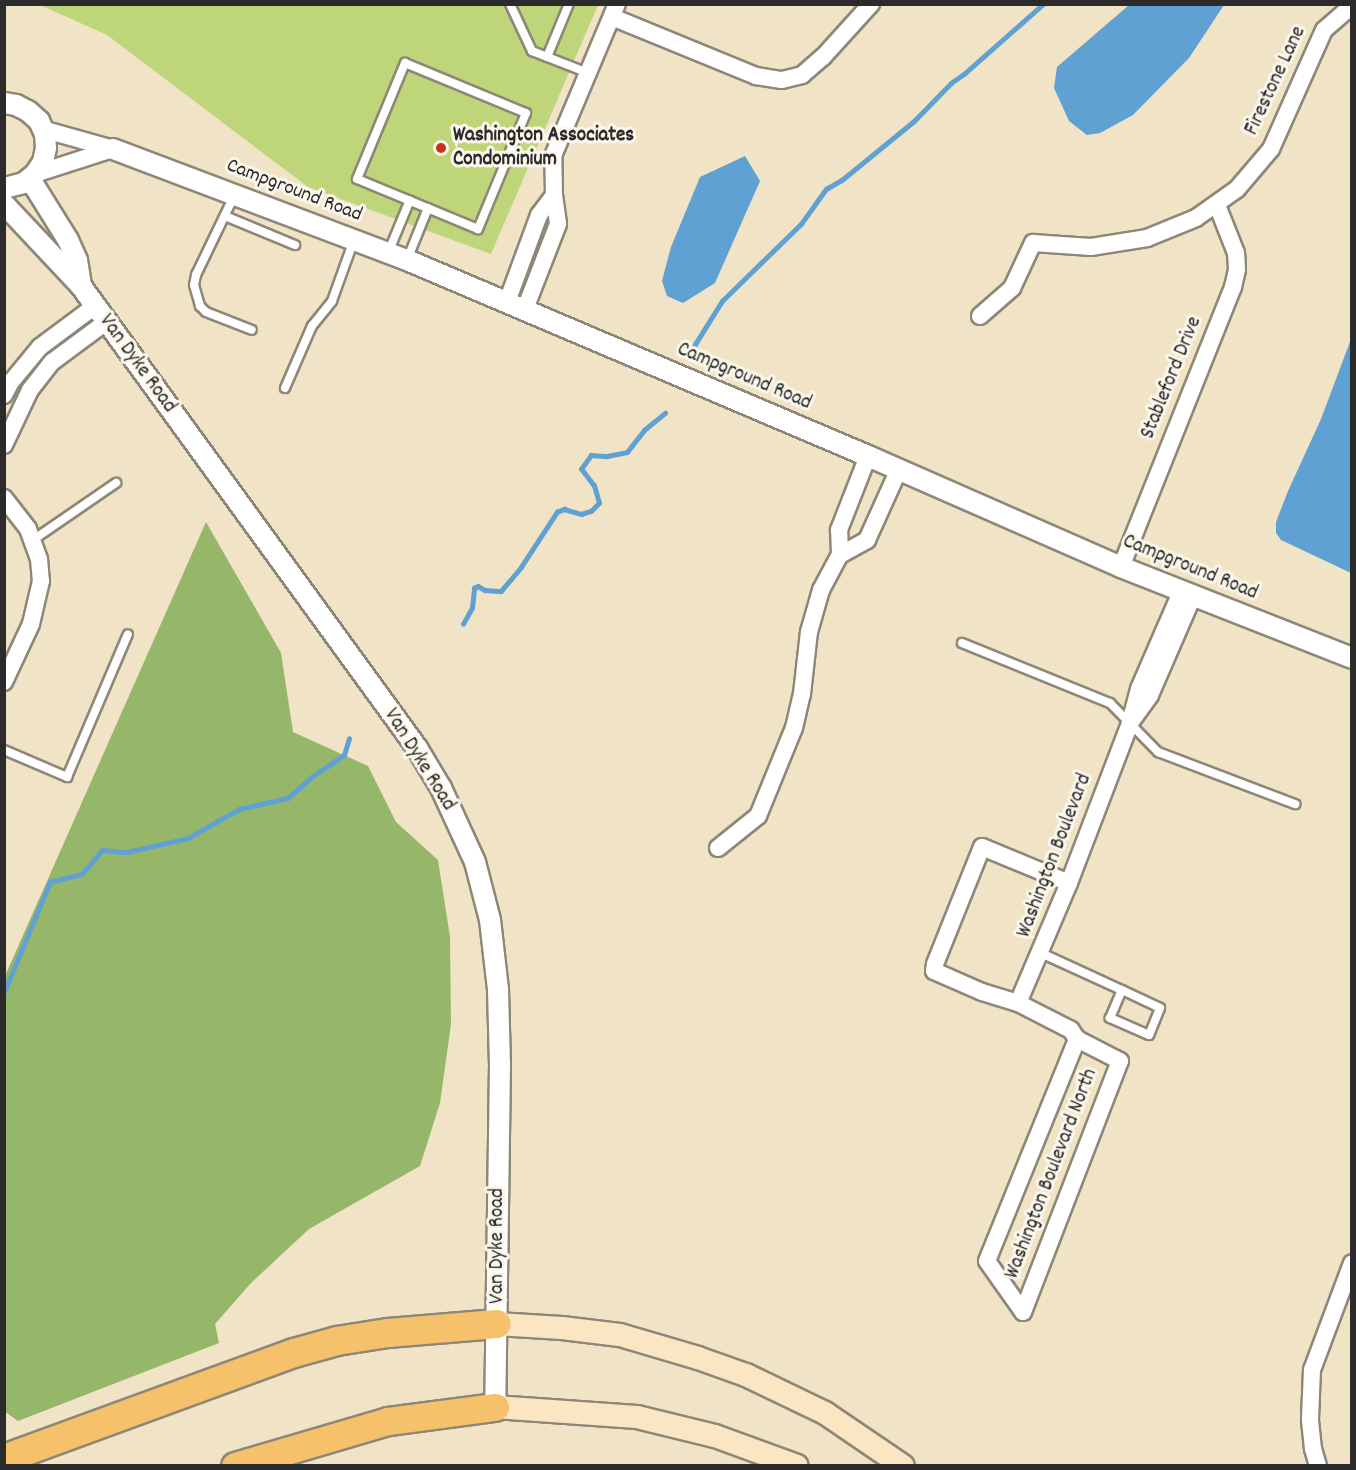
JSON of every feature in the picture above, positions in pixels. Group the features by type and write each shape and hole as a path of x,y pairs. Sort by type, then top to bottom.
{"highway":[{"path":"4,1459 294,1353 337,1341 388,1333 497,1324"},
{"path":"235,1466 388,1421 495,1407"}],"main road":[{"name":"Van Dyke Road","path":"497,1324 562,1328 620,1335 698,1358 746,1375 825,1413 903,1466"},
{"path":"495,1407 637,1416 715,1436 796,1466"}],"street":[{"path":"525,309 558,224 554,195 553,156 615,10 756,76 782,80 802,75 823,57 871,4"},
{"name":"Firestone Lane","path":"980,316 1012,288 1033,243 1091,247 1118,245 1174,230 1217,205 1243,182 1271,149 1324,30 1352,6"},
{"path":"4,103 28,111 42,129 46,148 43,162 33,177"},
{"name":"Campground Road","path":"42,129 113,149 407,260 899,469 1121,567 1352,658"},
{"path":"4,188 24,183 33,177 113,149"},
{"name":"Van Dyke Road","path":"33,177 77,260 81,286"},
{"path":"507,302 539,215 554,195"},
{"name":"Van Dyke Road","path":"4,204 81,286 417,748 441,788 475,862 490,920 498,989 495,1407"},
{"name":"Stableford Drive","path":"1121,567 1233,287 1237,270 1236,253 1217,205"},
{"path":"525,252 544,260"},
{"path":"4,394 40,347 100,314"},
{"path":"4,445 30,390 52,362 100,314"},
{"path":"840,555 838,530 868,456"},
{"path":"718,848 758,816 794,728 802,694 809,632 821,590 840,555 867,540 899,469"},
{"path":"4,498 23,519 39,559 39,599 31,624 4,682"},
{"name":"Washington Boulevard","path":"1018,1004 1069,883 1130,723 1150,695 1188,592"},
{"name":"Washington Boulevard North","path":"1069,883 982,846 934,971 982,992 1018,1004 1071,1030 1077,1039 1120,1061 1023,1311 987,1261 1077,1039"},
{"path":"1318,1466 1313,1449 1310,1419 1312,1370 1352,1263"}],"lane":[{"path":"510,4 532,51 589,74"},
{"path":"547,57 569,4"},
{"path":"405,63 526,112 478,229 428,208 357,178 405,63"},
{"path":"235,194 196,274 196,295 206,312 252,330"},
{"path":"388,253 410,200"},
{"path":"407,260 428,208"},
{"path":"225,216 295,245"},
{"path":"285,388 312,326 332,301 354,240"},
{"path":"33,540 116,483"},
{"path":"4,750 67,777 128,634"},
{"path":"962,643 1110,703 1158,752 1295,804"},
{"path":"1041,953 1122,990 1160,1008 1149,1035 1110,1018 1122,990"}],"green space":[{"path":"40,5 598,5 491,254 308,187 107,35"},
{"path":"206,522 281,653 293,732 368,766 396,822 438,860 450,937 451,1024 440,1103 420,1166 309,1229 251,1283 215,1324 219,1343 18,1421 4,1411 5,976"}],"water":[{"path":"1129,5 1224,5 1189,58 1133,115 1100,133 1087,135 1069,121 1054,88 1057,67"},
{"path":"745,156 760,181 715,283 683,303 667,296 662,281 671,247 700,177"},
{"path":"1351,339 1351,573 1281,540 1276,533 1276,522 1321,419"}],"waterway":[{"path":"694,346 722,301 801,224 826,189 843,179 913,122 951,83 1043,4"},
{"path":"463,624 472,608 474,588 478,586 485,590 501,591 521,567 557,512 564,509 581,514 591,511 599,503 594,486 581,469 591,455 607,456 627,452 644,430 665,413"},
{"path":"4,992 50,882 82,874 102,850 127,852 188,838 239,809 288,798 310,778 344,755 349,739"}],"place":[{"name":"Washington Associates Condominium","path":"441,148"}]}
